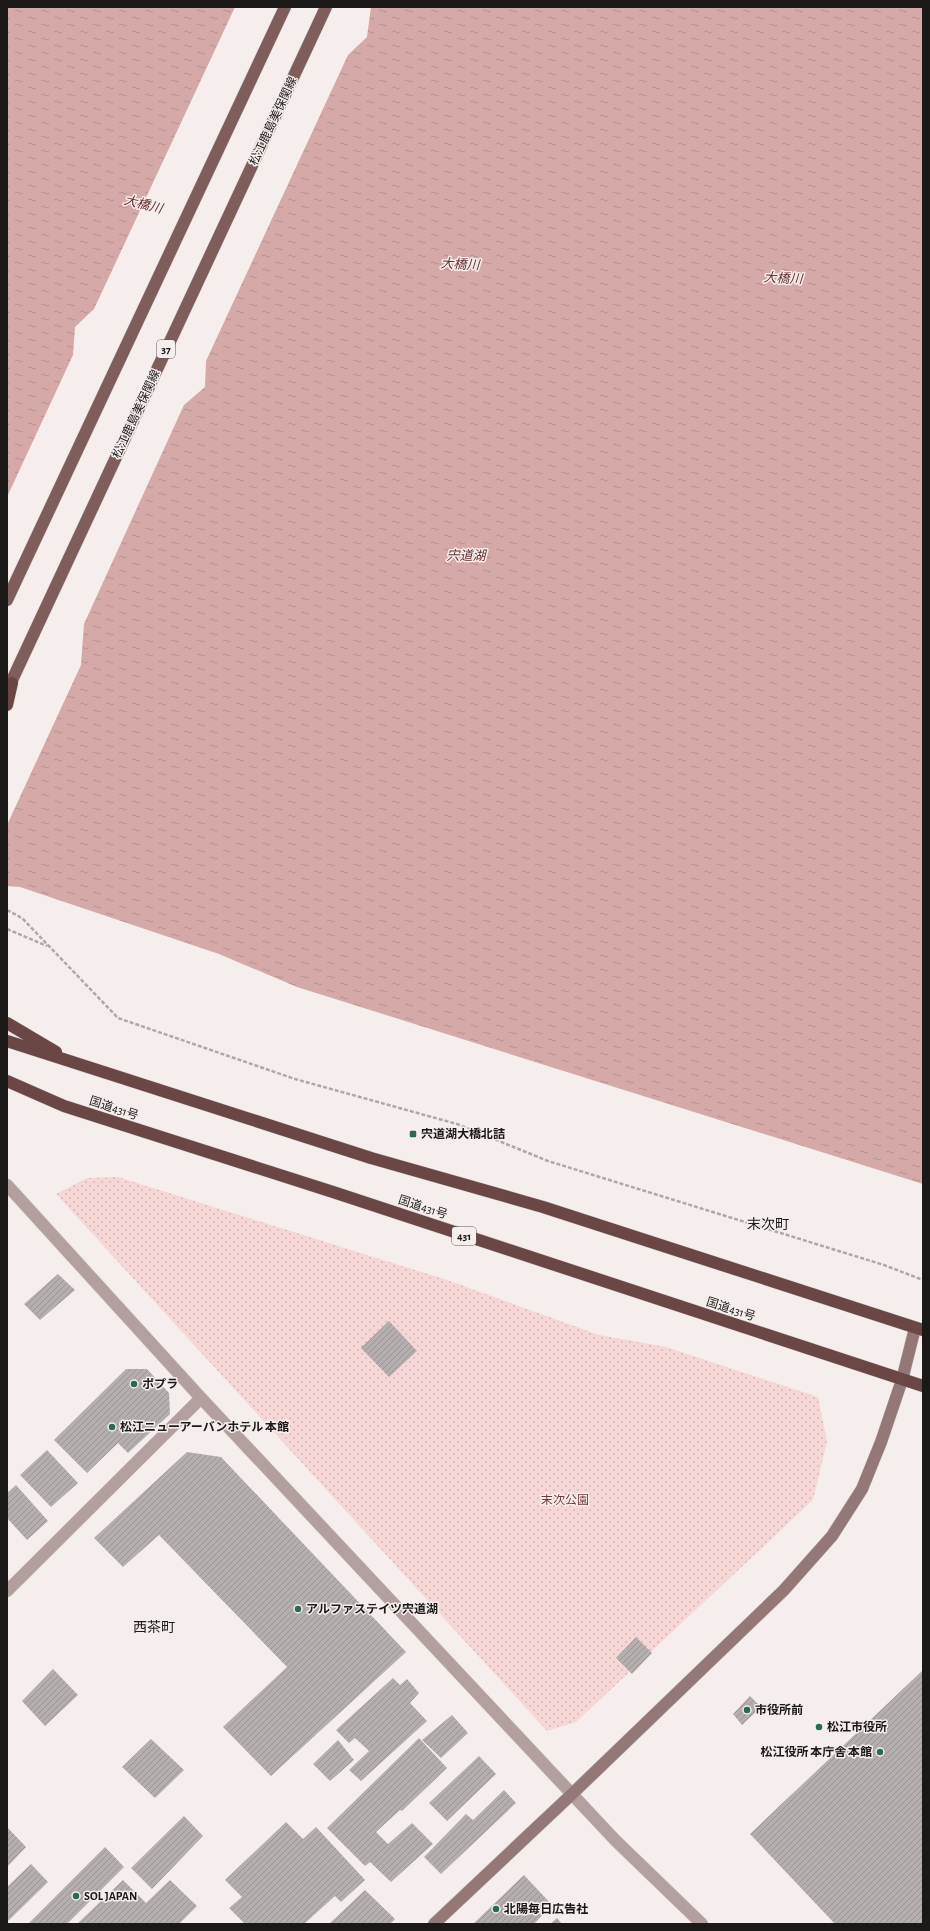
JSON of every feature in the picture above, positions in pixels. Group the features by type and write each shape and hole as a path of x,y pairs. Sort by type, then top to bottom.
{"highway":[{"path":"7,705 9,687"},
{"path":"7,1023 73,1063"},
{"path":"7,1041 371,1158 543,1207 919,1329"},
{"name":"国道431号","path":"7,1081 64,1106 333,1192 923,1386"}],"main road":[{"path":"7,600 285,7"},
{"name":"松江鹿島美保関線","path":"9,687 326,7"}],"street":[{"path":"7,1185 202,1398 615,1840 702,1924"},
{"path":"434,1924 572,1794 784,1590 832,1536 862,1490 881,1442 919,1329"},
{"path":"7,1591 202,1398"}],"path":[{"path":"7,910 22,918 118,1018 295,1079 457,1124 548,1161 884,1265 923,1280"},
{"path":"7,929 48,946"}],"green space":[{"name":"末次公園","path":"118,1177 447,1280 599,1335 666,1347 818,1397 827,1441 813,1500 576,1722 547,1731 56,1194 87,1178"}],"water":[{"name":"宍道湖","path":"7,7 923,7 923,1184 297,987 219,954 20,887 7,886"}],"pier":[{"path":"235,7 371,7 367,37 348,55 206,361 205,387 184,405 84,624 81,665 7,825 7,497 73,355 75,327 94,309"}],"building":[{"path":"58,1274 75,1290 40,1320 24,1304"},
{"path":"389,1321 417,1351 389,1377 361,1348"},
{"name":"松江ニューアーバンホテル 本館","path":"126,1369 147,1369 169,1393 170,1414 128,1453 118,1443 87,1473 54,1440"},
{"path":"47,1450 78,1483 51,1507 20,1475"},
{"name":"アルファステイツ宍道湖","path":"187,1452 221,1457 406,1652 271,1776 223,1727 287,1667 159,1535 123,1567 94,1538"},
{"path":"16,1485 48,1521 27,1540 7,1518 7,1493"},
{"path":"636,1637 652,1653 632,1674 616,1658"},
{"path":"53,1669 78,1695 45,1726 22,1701"},
{"name":"松江役所 本庁舎 本館","path":"923,1670 923,1924 835,1924 750,1834"},
{"path":"393,1678 400,1685 407,1679 419,1693 410,1703 427,1721 361,1781 349,1770 369,1751 355,1738 349,1743 336,1730"},
{"name":"市役所前","path":"750,1696 761,1707 742,1725 733,1714"},
{"path":"452,1715 468,1733 441,1758 422,1740"},
{"path":"419,1738 447,1768 402,1811 400,1810 376,1832 388,1844 412,1823 433,1844 391,1882 370,1862 365,1866 327,1828"},
{"path":"151,1739 184,1770 155,1798 122,1767"},
{"path":"338,1740 354,1760 330,1781 313,1764"},
{"path":"479,1756 496,1774 447,1821 429,1803"},
{"path":"504,1790 516,1803 441,1874 424,1857 466,1814 473,1820"},
{"path":"184,1816 203,1836 152,1889 131,1868"},
{"path":"286,1822 303,1839 316,1827 365,1880 341,1902 335,1896 304,1924 245,1924 229,1908 242,1897 225,1880"},
{"path":"7,1827 26,1847 7,1867"},
{"name":"SOL JAPAN","path":"105,1847 124,1867 67,1924 28,1924"},
{"path":"31,1864 48,1882 7,1922 7,1887"},
{"path":"524,1875 552,1905 534,1924 473,1924"},
{"path":"123,1880 146,1903 170,1880 197,1906 179,1924 77,1924"},
{"path":"365,1890 395,1919 390,1924 329,1924"},
{"path":"557,1918 562,1924 550,1924"}],"place":[{"name":"宍道湖大橋北詰","path":"413,1134"},
{"name":"ポプラ","path":"134,1384"},
{"name":"松江ニューアーバンホテル 本館","path":"112,1427"},
{"name":"アルファステイツ宍道湖","path":"298,1609"},
{"name":"市役所前","path":"747,1710"},
{"name":"松江市役所","path":"819,1727"},
{"name":"松江役所 本庁舎 本館","path":"880,1752"},
{"name":"SOL JAPAN","path":"76,1896"},
{"name":"北陽毎日広告社","path":"496,1909"}],"district":[{"name":"末次町","path":"768,1225"},
{"name":"西茶町","path":"154,1628"}],"water label":[{"name":"大橋川","path":"143,205"},
{"name":"大橋川","path":"460,265"},
{"name":"大橋川","path":"783,279"}]}
